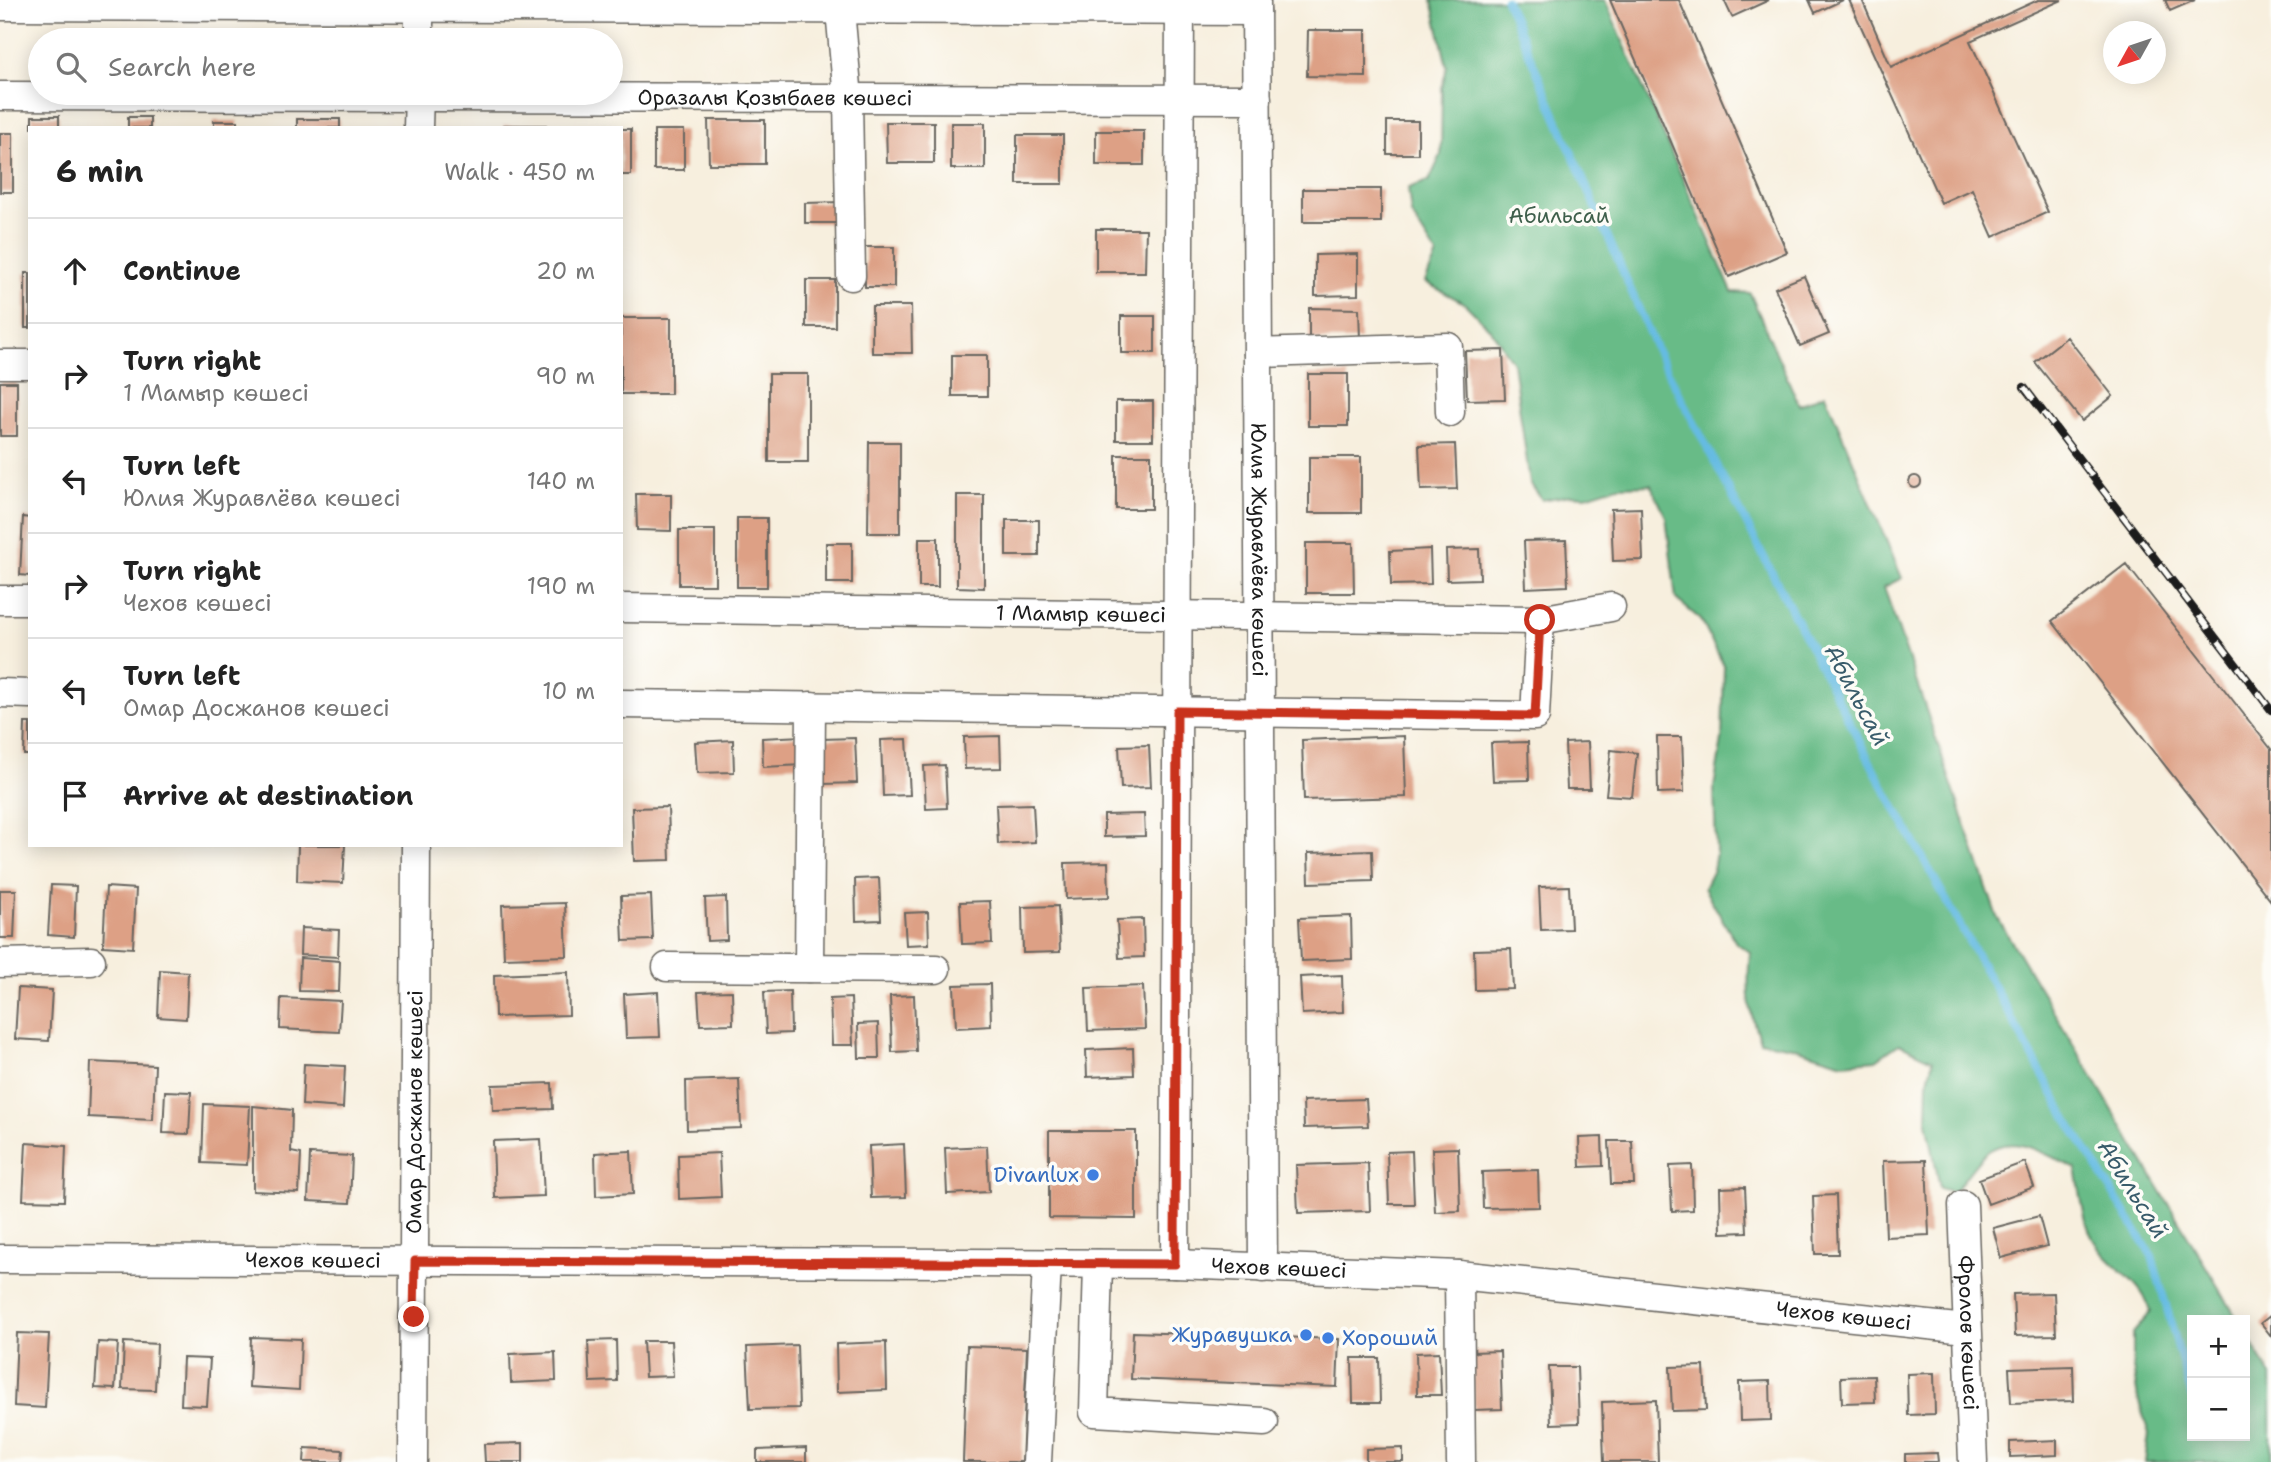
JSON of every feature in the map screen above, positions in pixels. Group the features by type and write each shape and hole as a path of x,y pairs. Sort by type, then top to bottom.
{"street":[{"path":"419,4 419,28"},
{"path":"0,6 419,4 840,10 1256,6"},
{"path":"1175,1264 1180,5"},
{"name":"Юлия Журавлёва көшесі","path":"1256,6 1263,1268"},
{"path":"840,10 848,98 851,276"},
{"name":"Оразалы Қозыбаев көшесі","path":"0,96 28,96"},
{"name":"Оразалы Қозыбаев көшесі","path":"623,96 1257,99"},
{"path":"418,126 419,105"},
{"path":"1258,353 1448,347 1450,412"},
{"path":"0,364 28,364"},
{"path":"0,600 28,600"},
{"name":"1 Мамыр көшесі","path":"623,608 1540,620 1611,607"},
{"path":"623,704 1535,716 1540,620"},
{"path":"0,693 28,694"},
{"path":"809,968 811,706"},
{"name":"Омар Досжанов көшесі","path":"413,1462 416,847"},
{"path":"0,963 91,961"},
{"path":"667,967 936,969"},
{"name":"Фролов көшесі","path":"1963,1205 1973,1462"},
{"name":"Чехов көшесі","path":"0,1259 1175,1264 1459,1275 1966,1329"},
{"path":"1037,1462 1046,1264"},
{"path":"1098,1264 1094,1412 1264,1422"},
{"path":"1459,1275 1461,1462"}],"green space":[{"name":"Абильсай","path":"1432,0 1605,0 1732,292 1750,293 1799,405 1825,394 1902,578 1884,587 1997,917 2235,1315 2187,1315 2187,1441 2250,1441 2250,1340 2271,1376 2271,1462 2145,1462 2149,1434 2138,1399 2133,1367 2133,1333 2151,1312 2147,1301 2133,1282 2107,1258 2093,1239 2084,1213 2076,1169 2042,1152 2007,1144 1985,1154 1953,1192 1940,1188 1927,1122 1928,1081 1933,1060 1899,1044 1876,1060 1843,1063 1792,1047 1760,1041 1749,997 1750,952 1736,943 1704,888 1713,870 1716,852 1714,787 1722,740 1724,666 1701,620 1676,599 1666,517 1651,485 1618,486 1586,496 1571,495 1542,500 1530,483 1513,363 1492,331 1464,303 1425,282 1437,255 1411,214 1408,188 1429,181 1441,155 1442,88 1447,67"}],"building":[{"path":"1610,0 1679,0 1787,252 1729,277"},
{"path":"1724,0 1769,0 1732,17"},
{"path":"1809,0 1843,0 1815,13"},
{"path":"1849,0 1868,0 1863,2 1891,67 2038,0 2062,0 1970,41 2048,212 1993,237 1972,189 1941,203"},
{"path":"2165,0 2195,0 2170,11"},
{"path":"1308,30 1366,30 1366,77 1307,76"},
{"path":"32,116 59,116 59,126 32,126"},
{"path":"128,117 150,117 150,126 128,126"},
{"path":"297,119 340,119 340,126 297,126"},
{"path":"708,120 765,120 765,164 709,164"},
{"path":"214,121 238,121 238,126 214,126"},
{"path":"1387,121 1418,121 1418,154 1387,154"},
{"path":"886,122 934,122 934,163 887,163"},
{"path":"951,123 985,123 985,169 951,169"},
{"path":"504,125 546,125 546,126"},
{"path":"623,129 631,129 631,175 623,175"},
{"path":"654,130 684,130 684,170 654,170"},
{"path":"1096,131 1144,131 1144,165 1096,165"},
{"path":"0,133 13,133 13,192 0,192"},
{"path":"1017,135 1063,135 1063,184 1017,184"},
{"path":"1303,189 1381,189 1381,222 1303,222"},
{"path":"843,202 842,223 805,223 805,203"},
{"path":"1096,229 1146,229 1145,272 1096,272"},
{"path":"865,247 894,247 894,287 865,287"},
{"path":"1358,254 1358,295 1315,296 1315,255"},
{"path":"25,273 28,273 28,328 25,328"},
{"path":"1804,276 1829,334 1800,346 1775,288"},
{"path":"806,280 835,280 835,327 806,327"},
{"path":"872,306 911,306 912,353 872,353"},
{"path":"1309,308 1359,309 1360,340 1309,340"},
{"path":"1121,316 1155,316 1155,353 1121,353"},
{"path":"623,318 671,318 671,394 623,394"},
{"path":"2067,337 2113,396 2082,421 2035,362"},
{"path":"1503,350 1505,399 1467,400 1465,351"},
{"path":"952,355 987,355 987,396 952,396"},
{"path":"769,374 808,374 808,462 769,462"},
{"path":"1308,374 1348,374 1348,426 1308,426"},
{"path":"0,382 17,382 17,436 0,436"},
{"path":"1116,401 1153,401 1153,440 1116,440"},
{"path":"869,442 900,442 900,533 868,533"},
{"path":"1455,444 1457,489 1421,490 1419,445"},
{"path":"1116,455 1151,455 1151,509 1116,509"},
{"path":"1309,457 1361,457 1361,513 1309,513"},
{"path":"1915,476 1921,482 1915,488 1909,482"},
{"path":"636,494 671,494 671,531 637,530"},
{"path":"957,495 984,495 984,588 957,587"},
{"path":"1641,508 1643,560 1613,561 1611,509"},
{"path":"23,517 28,518 28,576 20,575"},
{"path":"737,518 767,518 767,587 737,587"},
{"path":"1006,520 1039,520 1039,556 1006,556"},
{"path":"679,530 715,530 715,585 679,585"},
{"path":"919,538 938,538 938,587 919,587"},
{"path":"1566,540 1568,586 1526,588 1524,541"},
{"path":"826,543 852,543 852,583 826,583"},
{"path":"1306,543 1353,543 1354,593 1306,593"},
{"path":"1430,549 1431,584 1391,585 1390,551"},
{"path":"1479,549 1480,579 1447,580 1446,550"},
{"path":"2126,564 2271,749 2271,901 2052,621"},
{"path":"25,723 28,723 28,755 24,755"},
{"path":"802,736 803,765 763,767 762,738"},
{"path":"1000,736 1001,768 965,769 964,737"},
{"path":"1404,736 1406,797 1304,800 1302,740"},
{"path":"1657,737 1682,737 1684,792 1658,793"},
{"path":"855,738 857,783 823,784 822,739"},
{"path":"907,739 910,795 883,796 881,740"},
{"path":"733,740 734,772 697,773 695,742"},
{"path":"1528,742 1529,780 1493,781 1491,743"},
{"path":"1588,742 1590,789 1567,789 1565,743"},
{"path":"1149,745 1151,787 1121,788 1119,746"},
{"path":"1611,750 1637,753 1632,797 1606,795"},
{"path":"945,765 947,808 926,809 924,766"},
{"path":"1033,804 1035,842 998,844 996,805"},
{"path":"668,807 670,860 634,861 632,808"},
{"path":"1144,814 1145,836 1104,837 1104,815"},
{"path":"298,847 345,847 343,883 297,881"},
{"path":"1372,851 1373,881 1309,883 1308,853"},
{"path":"1108,862 1109,897 1066,899 1065,863"},
{"path":"879,878 881,920 856,921 855,879"},
{"path":"51,885 76,886 74,937 48,935"},
{"path":"1569,886 1571,929 1541,930 1539,887"},
{"path":"106,887 136,889 133,948 103,946"},
{"path":"0,890 16,890 14,938 0,938"},
{"path":"651,895 653,940 623,941 621,896"},
{"path":"726,897 727,940 707,941 705,898"},
{"path":"990,901 992,943 962,944 960,902"},
{"path":"565,903 567,956 504,958 502,905"},
{"path":"1058,906 1060,952 1023,953 1022,907"},
{"path":"928,912 929,944 906,945 904,913"},
{"path":"1351,916 1352,959 1301,961 1299,918"},
{"path":"1143,919 1144,957 1119,958 1117,920"},
{"path":"301,928 339,930 338,957 300,955"},
{"path":"1511,949 1513,989 1475,990 1474,950"},
{"path":"300,958 340,961 339,992 299,991"},
{"path":"160,970 188,972 186,1019 158,1017"},
{"path":"568,972 569,1015 495,1017 494,975"},
{"path":"1342,975 1343,1012 1302,1014 1300,977"},
{"path":"990,984 991,1026 956,1028 954,985"},
{"path":"1143,986 1145,1029 1088,1031 1086,988"},
{"path":"18,988 52,990 49,1041 15,1039"},
{"path":"732,991 733,1024 700,1025 698,992"},
{"path":"790,991 791,1033 766,1034 764,992"},
{"path":"658,992 660,1037 626,1038 624,994"},
{"path":"914,995 916,1051 892,1052 890,996"},
{"path":"281,998 341,1001 339,1032 280,1029"},
{"path":"851,998 853,1045 832,1045 830,999"},
{"path":"878,1023 879,1058 859,1058 858,1024"},
{"path":"1133,1048 1134,1075 1087,1077 1086,1050"},
{"path":"90,1062 155,1065 153,1120 88,1117"},
{"path":"304,1064 345,1066 343,1108 302,1105"},
{"path":"739,1079 741,1128 687,1130 686,1081"},
{"path":"552,1083 553,1109 493,1111 492,1085"},
{"path":"165,1091 191,1092 189,1134 163,1133"},
{"path":"1366,1099 1368,1126 1304,1128 1303,1101"},
{"path":"204,1104 250,1106 247,1165 202,1163"},
{"path":"253,1106 292,1110 291,1152 301,1154 299,1193 253,1191"},
{"name":"Divanlux","path":"1049,1131 1136,1131 1136,1219 1049,1218"},
{"path":"1602,1137 1603,1166 1580,1167 1579,1138"},
{"path":"541,1139 544,1196 495,1198 493,1141"},
{"path":"1609,1141 1632,1141 1634,1184 1611,1184"},
{"path":"26,1143 66,1146 64,1201 23,1200"},
{"path":"904,1144 906,1197 871,1198 869,1146"},
{"path":"987,1146 989,1192 947,1194 945,1148"},
{"path":"1458,1148 1460,1211 1435,1212 1432,1149"},
{"path":"631,1151 633,1194 596,1196 595,1153"},
{"path":"1412,1151 1414,1204 1389,1204 1387,1152"},
{"path":"719,1153 721,1197 679,1199 678,1155"},
{"path":"310,1154 352,1156 350,1203 308,1201"},
{"path":"1926,1160 1929,1235 1886,1237 1883,1161"},
{"path":"2025,1162 2034,1187 1988,1204 1979,1179"},
{"path":"1368,1163 1370,1211 1298,1213 1296,1165"},
{"path":"1692,1165 1693,1210 1672,1211 1670,1166"},
{"path":"1538,1170 1539,1207 1483,1208 1482,1172"},
{"path":"1745,1187 1747,1232 1721,1233 1720,1188"},
{"path":"1836,1195 1838,1254 1815,1254 1813,1196"},
{"path":"2039,1216 2047,1246 2001,1258 1993,1228"},
{"path":"2054,1293 2056,1335 2015,1336 2013,1294"},
{"path":"2271,1315 2271,1336 2261,1323"},
{"path":"1133,1332 1339,1339 1337,1387 1131,1379"},
{"path":"17,1333 49,1334 45,1408 14,1406"},
{"path":"251,1337 301,1339 299,1390 249,1387"},
{"path":"616,1340 617,1381 590,1382 588,1341"},
{"path":"643,1341 671,1341 673,1376 645,1377"},
{"path":"98,1342 118,1343 115,1389 95,1388"},
{"path":"124,1342 157,1344 155,1390 122,1389"},
{"path":"886,1342 887,1390 837,1392 836,1344"},
{"path":"797,1345 799,1408 750,1409 747,1347"},
{"path":"967,1346 1027,1348 1022,1462 963,1462"},
{"path":"1500,1351 1502,1409 1474,1410 1472,1352"},
{"path":"555,1352 556,1381 511,1383 510,1354"},
{"path":"1439,1352 1441,1395 1417,1395 1416,1353"},
{"path":"183,1358 210,1359 207,1406 181,1405"},
{"path":"1352,1358 1379,1358 1380,1403 1353,1403"},
{"path":"1704,1366 1706,1410 1672,1411 1670,1367"},
{"path":"2073,1366 2074,1401 2011,1403 2009,1368"},
{"path":"1549,1367 1577,1367 1579,1423 1551,1424"},
{"path":"1934,1373 1935,1414 1908,1415 1907,1374"},
{"path":"1874,1376 1875,1402 1842,1403 1841,1377"},
{"path":"1770,1381 1771,1420 1740,1421 1739,1382"},
{"path":"1656,1400 1658,1462 1604,1462 1602,1402"},
{"path":"2057,1440 2057,1455 2010,1457 2010,1442"},
{"path":"523,1443 523,1462 485,1462 484,1444"},
{"path":"305,1448 343,1450 342,1462 304,1462"},
{"path":"806,1448 806,1462 757,1462 757,1450"},
{"path":"1403,1448 1403,1462 1366,1462 1366,1449"},
{"path":"1937,1453 1938,1462 1905,1462 1905,1454"}],"waterway":[{"name":"Абильсай","path":"1506,0 1657,351 1876,773 2067,1119 2152,1256 2187,1379"}],"railway":[{"path":"2024,387 2271,710"}],"place":[{"name":"Divanlux","path":"1093,1175"},
{"name":"Журавушка","path":"1306,1335"},
{"name":"Хороший","path":"1328,1338"}],"route":[{"path":"414,1317 415,1261 1175,1264 1177,711 1535,716 1540,620"}]}
